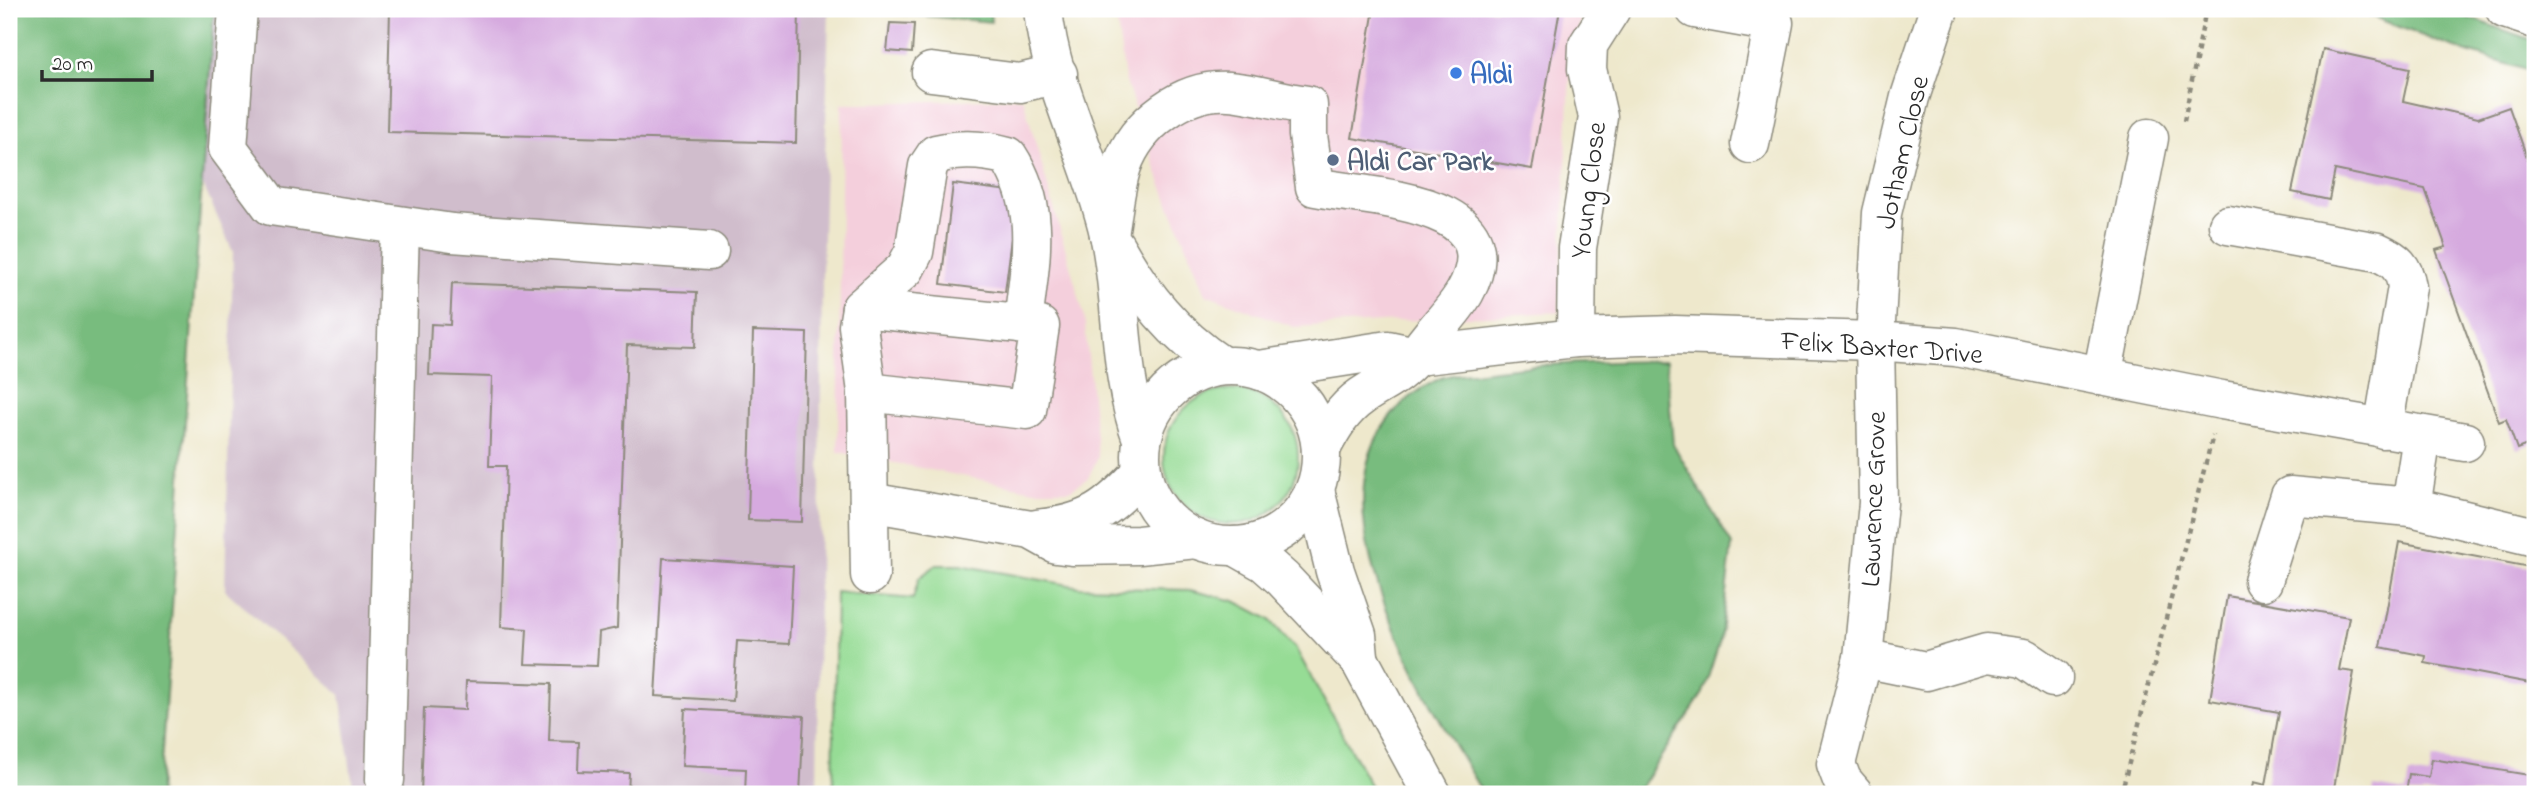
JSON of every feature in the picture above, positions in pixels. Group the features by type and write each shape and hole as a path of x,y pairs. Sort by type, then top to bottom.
{"street":[{"path":"238,9 228,148 271,206 452,233 709,251"},
{"path":"1043,9 1058,74 1109,235 1129,404 1142,456 1161,512 1196,539"},
{"name":"Young Close","path":"1576,338 1577,248 1598,117 1587,69 1588,45 1611,9"},
{"path":"1695,9 1774,23 1750,144"},
{"name":"Jotham Close","path":"1875,341 1882,213 1910,97 1939,9"},
{"path":"931,72 1020,83 1058,74"},
{"path":"1222,366 1197,350 1167,321 1136,283 1109,235 1122,167 1132,145 1173,106 1214,91 1308,105 1308,135 1315,187 1432,209 1457,221 1473,241 1474,261 1465,291 1401,374 1360,396 1336,420 1321,449 1315,490 1335,571 1357,635 1360,662"},
{"path":"2102,376 2149,138"},
{"path":"870,575 867,392 858,326 861,308 905,270 914,252 928,166 936,154 957,149 989,151 1008,156 1018,172 1033,220 1023,324"},
{"path":"2228,225 2378,252 2393,259 2405,272 2407,287 2384,429"},
{"path":"385,780 400,226"},
{"path":"861,308 1040,326 1027,410 867,392"},
{"name":"Felix Baxter Drive","path":"1259,370 1388,350 1416,356 1576,338 1675,335 1875,341 1956,347 2222,400 2465,442"},
{"name":"Lawrence Grove","path":"1845,779 1863,658 1878,503 1875,341"},
{"path":"869,502 1031,530 1061,527 1094,516 1112,505 1142,456 1154,408 1177,384 1206,369 1222,366 1259,370 1273,376 1297,394 1314,419 1321,449"},
{"path":"2411,507 2422,436"},
{"path":"1031,530 1056,544 1072,546 1139,545 1196,539 1235,546 1252,544 1283,530 1296,519 1315,490"},
{"path":"2263,581 2291,496 2411,507 2535,537"},
{"path":"1235,546 1265,563 1283,579 1321,618 1340,644 1360,662 1432,794"},
{"path":"1863,658 1926,671 1987,653 2024,658 2053,678"}],"path":[{"path":"2121,794 2222,400"}],"shaded area":[{"path":"212,9 829,9 822,274 817,794 354,794 340,694 225,590 233,252 199,176"},
{"path":"1115,9 1582,9 1570,77 1559,312 1294,327 1206,294 1160,181 1125,79"},
{"path":"1023,98 1084,315 1098,457 1088,478 1070,490 1034,490 838,452 842,104"}],"green space":[{"path":"9,9 214,9 159,794 9,794"},
{"path":"848,9 990,9 991,22"},
{"path":"2353,9 2444,9 2535,41 2535,73 2446,45"},
{"path":"1666,361 1673,444 1732,545 1720,640 1703,693 1636,794 1483,794 1427,696 1399,638 1376,578 1364,519 1367,464 1391,416 1443,377 1550,365"},
{"path":"1231,390 1257,395 1278,410 1293,431 1298,457 1293,483 1278,504 1257,519 1231,524 1205,519 1184,504 1169,483 1164,457 1169,431 1184,410 1205,395"},
{"path":"936,565 960,565 1080,587 1190,590 1235,601 1269,619 1296,649 1375,794 833,794 836,592 913,599 919,578"}],"building":[{"path":"390,9 799,9 796,143 387,132"},
{"name":"Aldi","path":"1374,9 1560,9 1532,169 1352,138"},
{"path":"890,23 914,24 912,53 887,51"},
{"path":"2323,49 2410,68 2403,101 2478,118 2509,107 2535,180 2535,442 2517,449 2506,419 2499,422 2436,250 2446,247 2425,189 2335,170 2329,200 2292,192"},
{"path":"953,184 1018,192 1005,292 941,284"},
{"path":"452,283 697,292 695,347 627,345 617,628 599,632 597,666 525,664 527,629 501,627 506,466 489,466 492,377 429,375 431,324 450,325"},
{"path":"753,331 807,333 802,522 748,520"},
{"path":"2399,542 2535,568 2535,684 2425,663 2426,656 2380,647"},
{"path":"663,558 793,566 789,644 737,641 733,701 655,696"},
{"path":"2227,596 2349,617 2339,670 2354,672 2333,794 2252,794 2254,782 2266,785 2279,712 2210,700"},
{"path":"466,681 551,684 549,741 579,742 578,771 629,773 628,794 421,794 424,708 465,710"},
{"path":"685,709 804,716 800,794 745,794 746,769 682,766"},
{"path":"2432,759 2535,776 2535,794 2373,794 2374,787 2406,792 2409,774 2429,777"}],"place":[{"name":"Aldi","path":"1456,73"},
{"name":"Aldi Car Park","path":"1333,160"}]}
